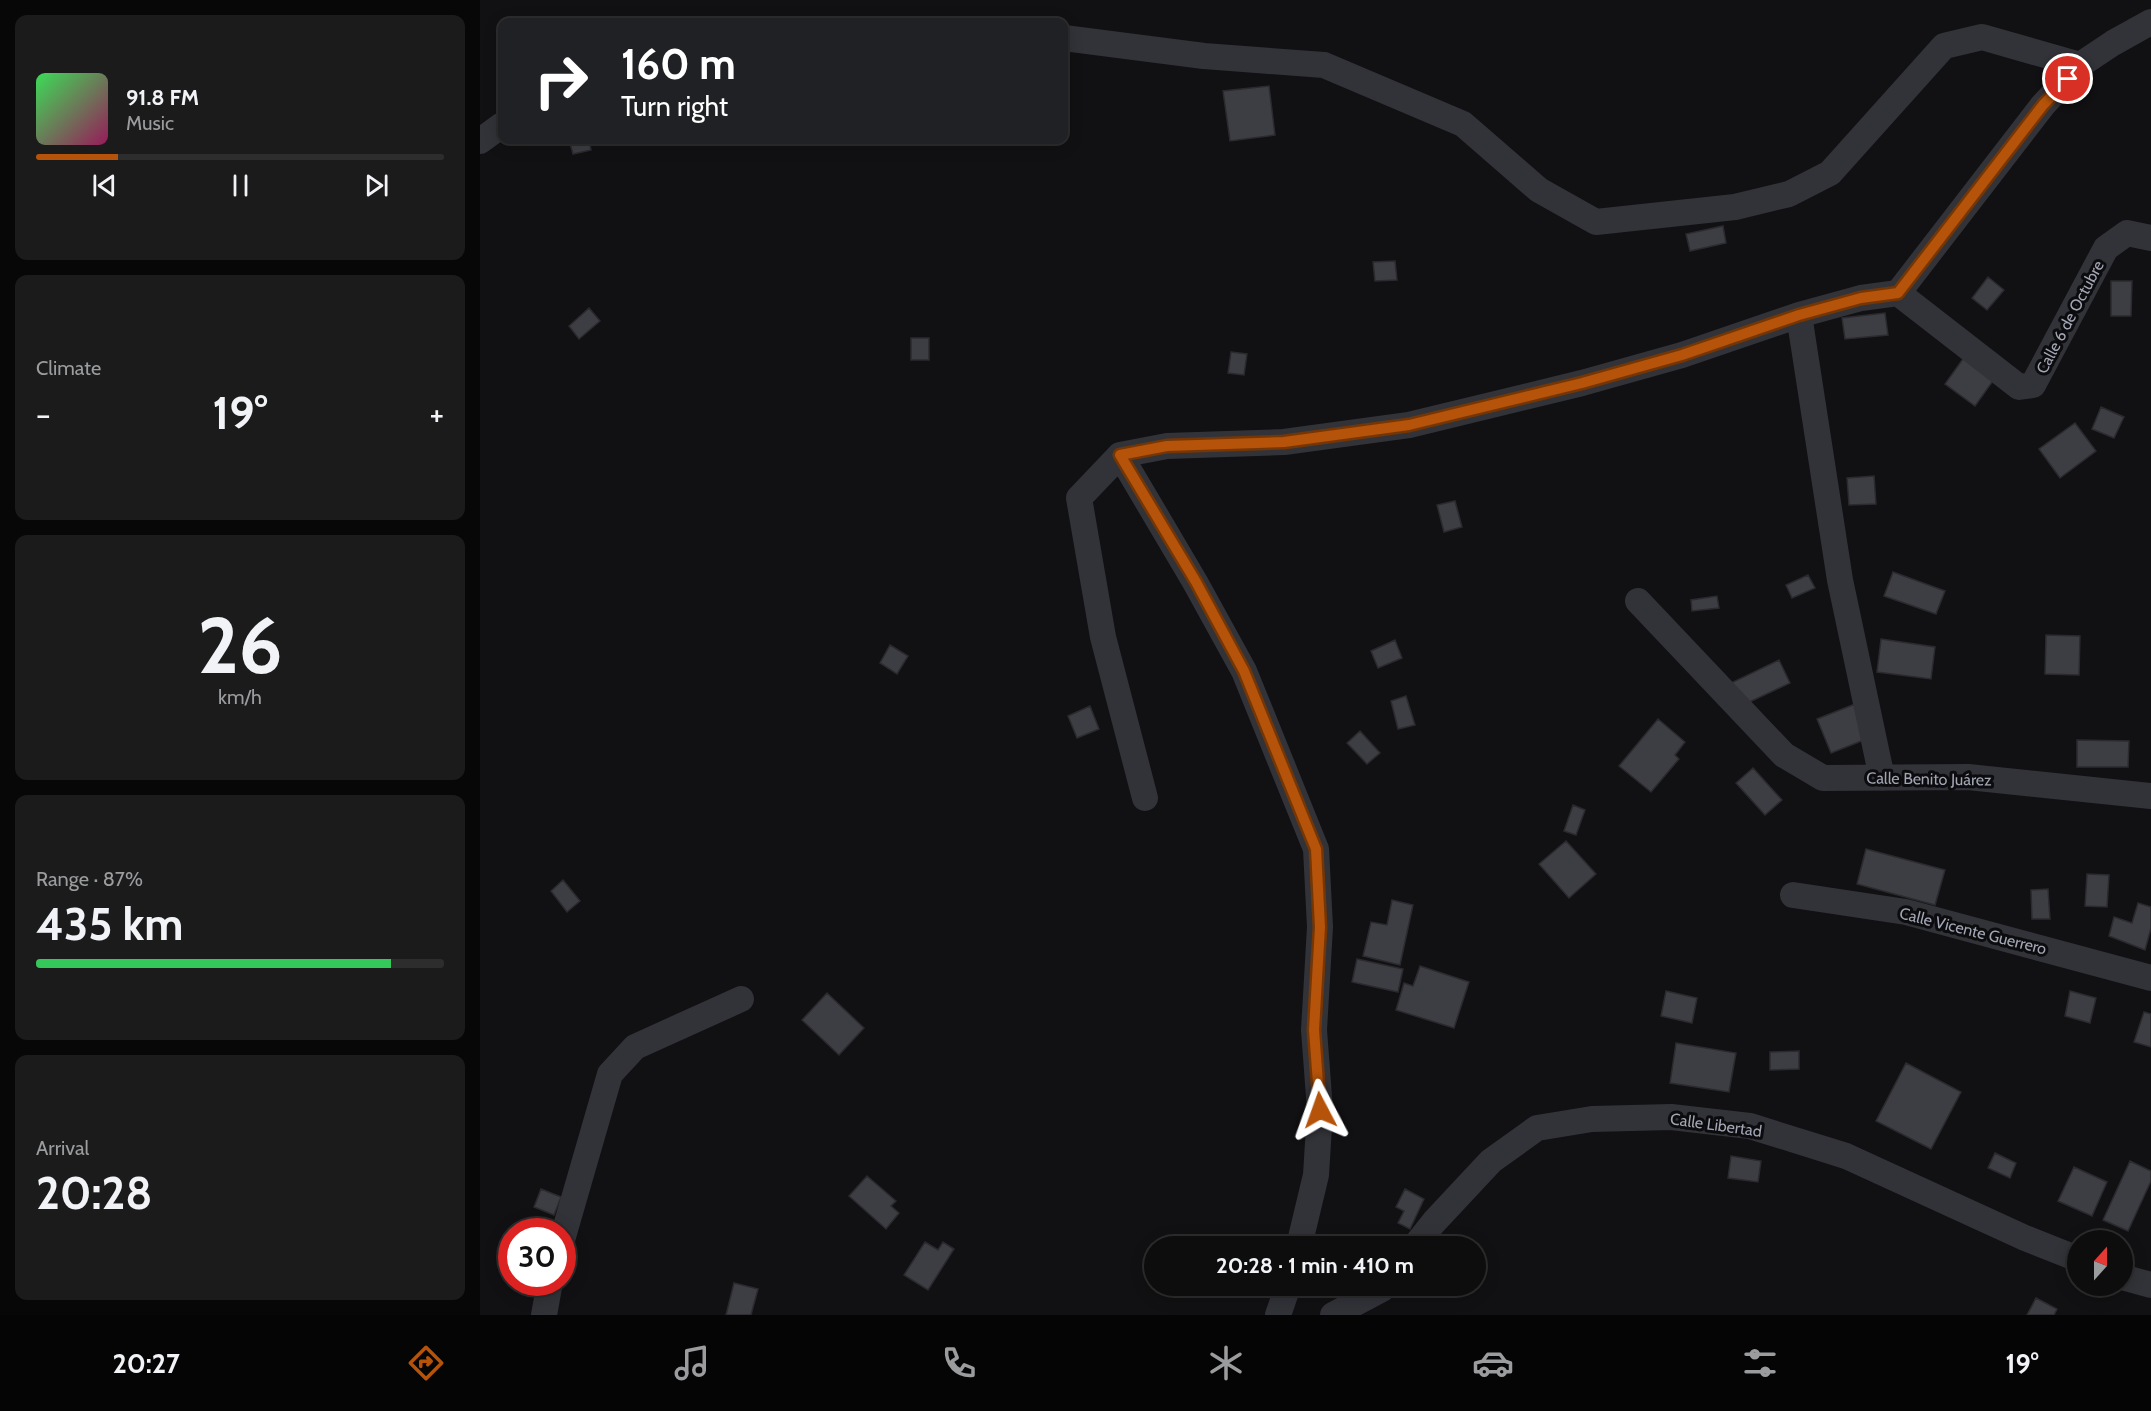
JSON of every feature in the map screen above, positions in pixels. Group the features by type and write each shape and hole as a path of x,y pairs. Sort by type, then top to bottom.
{"street":[{"path":"1145,798 1103,637 1079,498 1120,455 1167,446 1284,442 1409,425 1582,383 1682,355 1799,315 1861,298 1898,293 2043,105 2080,65 2151,22"},
{"path":"1068,39 1204,56 1324,65 1463,124 1539,190 1596,222 1735,207 1789,194 1830,173 1944,46 1982,37 2080,65"},
{"path":"480,141 498,128"},
{"name":"Calle 6 de Octubre","path":"1898,293 2019,387 2033,385 2106,248 2127,233 2151,238"},
{"path":"1799,315 1840,580 1882,777"},
{"path":"1120,455 1196,582 1244,671 1316,849 1320,927 1314,1030 1320,1110 1316,1175 1301,1236"},
{"name":"Calle Benito Juárez","path":"1638,601 1784,755 1823,778 1968,777 2151,796"},
{"name":"Calle Vicente Guerrero","path":"1794,895 1906,912 2151,978"},
{"path":"568,1218 610,1074 635,1047 741,999"},
{"name":"Calle Libertad","path":"1423,1236 1491,1161 1537,1128 1592,1119 1671,1117 1750,1126 1846,1156 2025,1238 2067,1255"},
{"path":"2133,1279 2151,1285"},
{"path":"543,1315 547,1296"},
{"path":"1278,1315 1285,1296"},
{"path":"1333,1315 1369,1296"}],"building":[{"path":"1269,86 1275,135 1230,141 1223,91"},
{"path":"570,144 590,144 591,150 573,154"},
{"path":"1723,226 1726,243 1690,251 1686,234"},
{"path":"1395,261 1397,280 1375,281 1373,262"},
{"path":"1988,277 2004,290 1987,310 1972,298"},
{"path":"2111,281 2132,281 2131,316 2111,316"},
{"path":"589,308 600,321 579,339 569,326"},
{"path":"1885,313 1888,335 1845,339 1842,318"},
{"path":"911,338 929,338 929,360 911,360"},
{"path":"1231,352 1247,354 1244,375 1228,373"},
{"path":"1965,356 1995,378 1975,406 1945,384"},
{"path":"2101,407 2124,417 2114,438 2092,429"},
{"path":"2075,423 2096,451 2060,478 2039,449"},
{"path":"1874,476 1876,504 1849,505 1847,478"},
{"path":"1455,501 1462,527 1444,532 1437,505"},
{"path":"1893,572 1945,591 1936,614 1884,596"},
{"path":"1808,575 1815,588 1792,598 1786,585"},
{"path":"1717,596 1719,608 1692,611 1691,600"},
{"path":"2046,635 2080,636 2079,675 2045,674"},
{"path":"1881,639 1935,647 1931,679 1877,672"},
{"path":"1395,640 1402,658 1378,668 1371,651"},
{"path":"890,645 908,656 897,674 880,663"},
{"path":"1779,660 1790,683 1741,706 1731,683"},
{"path":"1406,696 1415,725 1398,729 1391,701"},
{"path":"1855,704 1869,738 1831,753 1817,719"},
{"path":"1090,706 1099,729 1077,738 1068,716"},
{"path":"1658,719 1685,742 1675,755 1679,759 1651,792 1619,766"},
{"path":"1360,731 1380,753 1367,764 1347,743"},
{"path":"2077,740 2129,741 2128,767 2077,767"},
{"path":"1753,768 1782,800 1765,815 1736,783"},
{"path":"1573,805 1585,810 1576,835 1564,831"},
{"path":"1566,841 1596,874 1569,898 1539,864"},
{"path":"1866,849 1945,870 1935,905 1857,884"},
{"path":"2087,874 2109,875 2107,907 2085,906"},
{"path":"563,880 580,901 567,912 551,891"},
{"path":"2048,889 2050,919 2032,919 2031,890"},
{"path":"1392,900 1413,905 1400,965 1363,956 1371,922 1387,925"},
{"path":"2138,903 2151,907 2151,928 2145,950 2109,936 2114,917 2132,923"},
{"path":"1357,959 1403,969 1398,992 1352,982"},
{"path":"1420,966 1469,982 1454,1028 1396,1010 1404,983 1413,986"},
{"path":"1666,991 1697,998 1692,1023 1661,1016"},
{"path":"2070,991 2096,998 2090,1023 2065,1016"},
{"path":"827,993 864,1028 839,1055 802,1020"},
{"path":"2144,1012 2151,1014 2151,1047 2134,1042"},
{"path":"1676,1043 1736,1053 1729,1092 1670,1083"},
{"path":"1799,1051 1799,1069 1770,1070 1770,1052"},
{"path":"1906,1063 1961,1092 1931,1149 1876,1121"},
{"path":"1995,1153 2016,1163 2010,1178 1988,1168"},
{"path":"1731,1156 1761,1161 1758,1182 1728,1178"},
{"path":"2130,1161 2151,1171 2151,1181 2128,1230 2103,1220"},
{"path":"2074,1167 2107,1182 2092,1216 2058,1201"},
{"path":"867,1176 896,1201 891,1206 899,1213 886,1229 849,1196"},
{"path":"541,1189 561,1197 554,1215 534,1207"},
{"path":"1405,1189 1424,1199 1410,1229 1398,1223 1404,1211 1396,1207"},
{"path":"925,1242 938,1250 943,1242 954,1249 928,1290 904,1275"},
{"path":"734,1283 758,1289 751,1315 726,1315"},
{"path":"2036,1298 2057,1309 2054,1315 2027,1315"}],"route":[{"path":"1320,1110 1314,1030 1320,927 1316,849 1244,671 1196,582 1120,455 1167,446 1284,442 1409,425 1582,383 1682,355 1799,315 1861,298 1898,293 2043,105 2068,79"}]}
